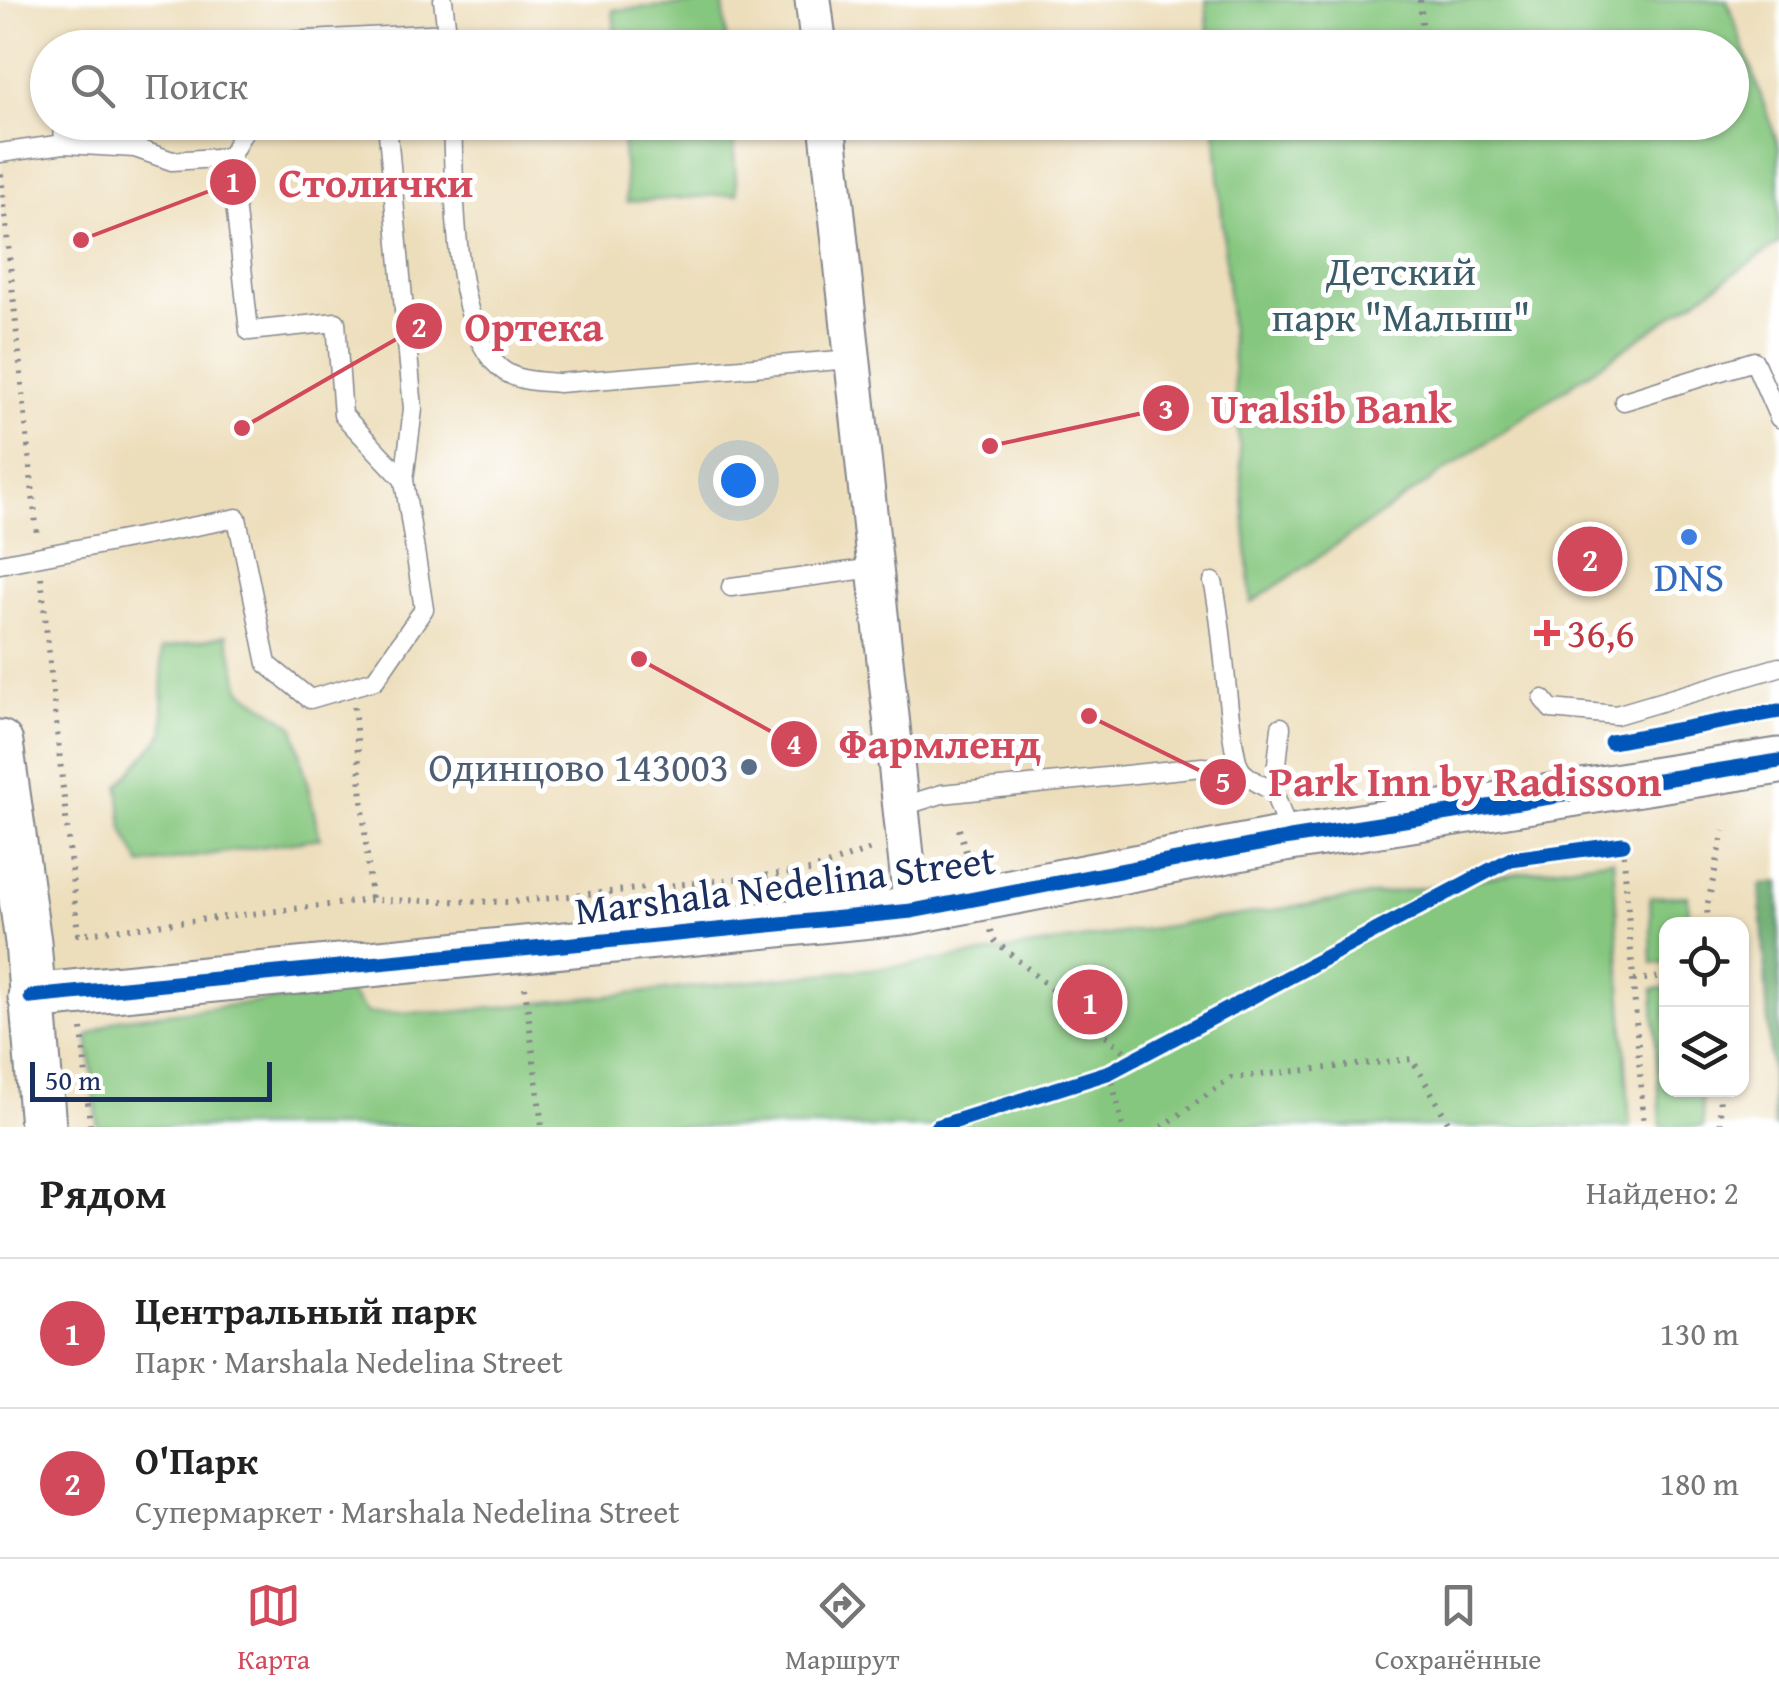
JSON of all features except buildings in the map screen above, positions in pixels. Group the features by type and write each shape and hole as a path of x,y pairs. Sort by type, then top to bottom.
{"street":[{"path":"814,0 816,30"},
{"path":"828,140 912,910"},
{"path":"0,744 43,1127"},
{"name":"Marshala Nedelina Street","path":"31,997 912,910 1290,838 1779,761"}],"lane":[{"path":"443,0 446,30"},
{"path":"64,140 64,144"},
{"path":"240,140 230,157 249,331 336,322 343,415 404,480"},
{"path":"0,564 237,518 267,664 310,699 375,680 424,609 404,480 413,408 390,140"},
{"path":"453,140 460,276 477,330 500,368 525,380 559,383 852,358"},
{"path":"0,153 64,144 135,148 172,161 230,157"},
{"path":"1624,402 1754,361 1779,418"},
{"path":"731,587 874,568"},
{"path":"1214,582 1222,614 1234,748 1241,770"},
{"path":"1543,699 1551,709 1616,715 1779,666"},
{"path":"1281,728 1274,792 1290,838"},
{"path":"901,822 942,794 1202,767 1241,770 1274,792"}],"path":[{"path":"1420,0 1422,30"},
{"path":"0,168 78,934 371,900 512,902 810,871 901,822"},
{"path":"352,686 371,900"},
{"path":"959,829 994,940 1135,1060"},
{"path":"1707,917 1706,907 1724,831"},
{"path":"1622,844 1644,1127"},
{"path":"512,902 542,1127"},
{"path":"1634,980 1659,978"},
{"path":"1162,1127 1232,1078 1412,1059 1451,1127"},
{"path":"1110,1072 1124,1127"},
{"path":"1719,1097 1721,1127"}],"green space":[{"name":"Детский парк \"Малыш\"","path":"1206,0 1727,0 1738,30 1208,30"},
{"path":"723,2 725,30 615,30 613,10"},
{"name":"Детский парк \"Малыш\"","path":"1749,62 1779,147 1779,243 1251,603 1216,140 1749,140"},
{"path":"622,140 733,140 737,194 627,202"},
{"path":"227,635 241,690 294,726 320,838 141,865 123,829 119,786 164,733 161,649"},
{"path":"1613,859 1630,1127 98,1127 88,1036 118,1019 348,991 367,1013 452,1012 908,965"},
{"path":"1779,882 1779,1127 1774,1127 1760,885"},
{"path":"1688,896 1689,917 1659,917 1659,963 1652,963 1650,897"},
{"path":"1653,989 1659,989 1659,1092"},
{"path":"1659,1097 1701,1097 1703,1127 1661,1127"}],"cycle path":[{"path":"1611,742 1779,711"},
{"path":"31,997 912,911 1290,838 1779,761"},
{"path":"937,1127 1110,1072 1511,859 1623,844"}],"place":[{"name":"Столички","path":"81,240"},
{"name":"Ортека","path":"242,428"},
{"name":"Uralsib Bank","path":"990,446"},
{"name":"DNS","path":"1689,537"},
{"name":"О'Парк","path":"1590,559"},
{"name":"36,6","path":"1547,633"},
{"name":"Фармленд","path":"639,659"},
{"name":"Park Inn by Radisson","path":"1089,716"},
{"name":"Одинцово 143003","path":"749,767"},
{"name":"Центральный парк","path":"1090,1002"}]}
